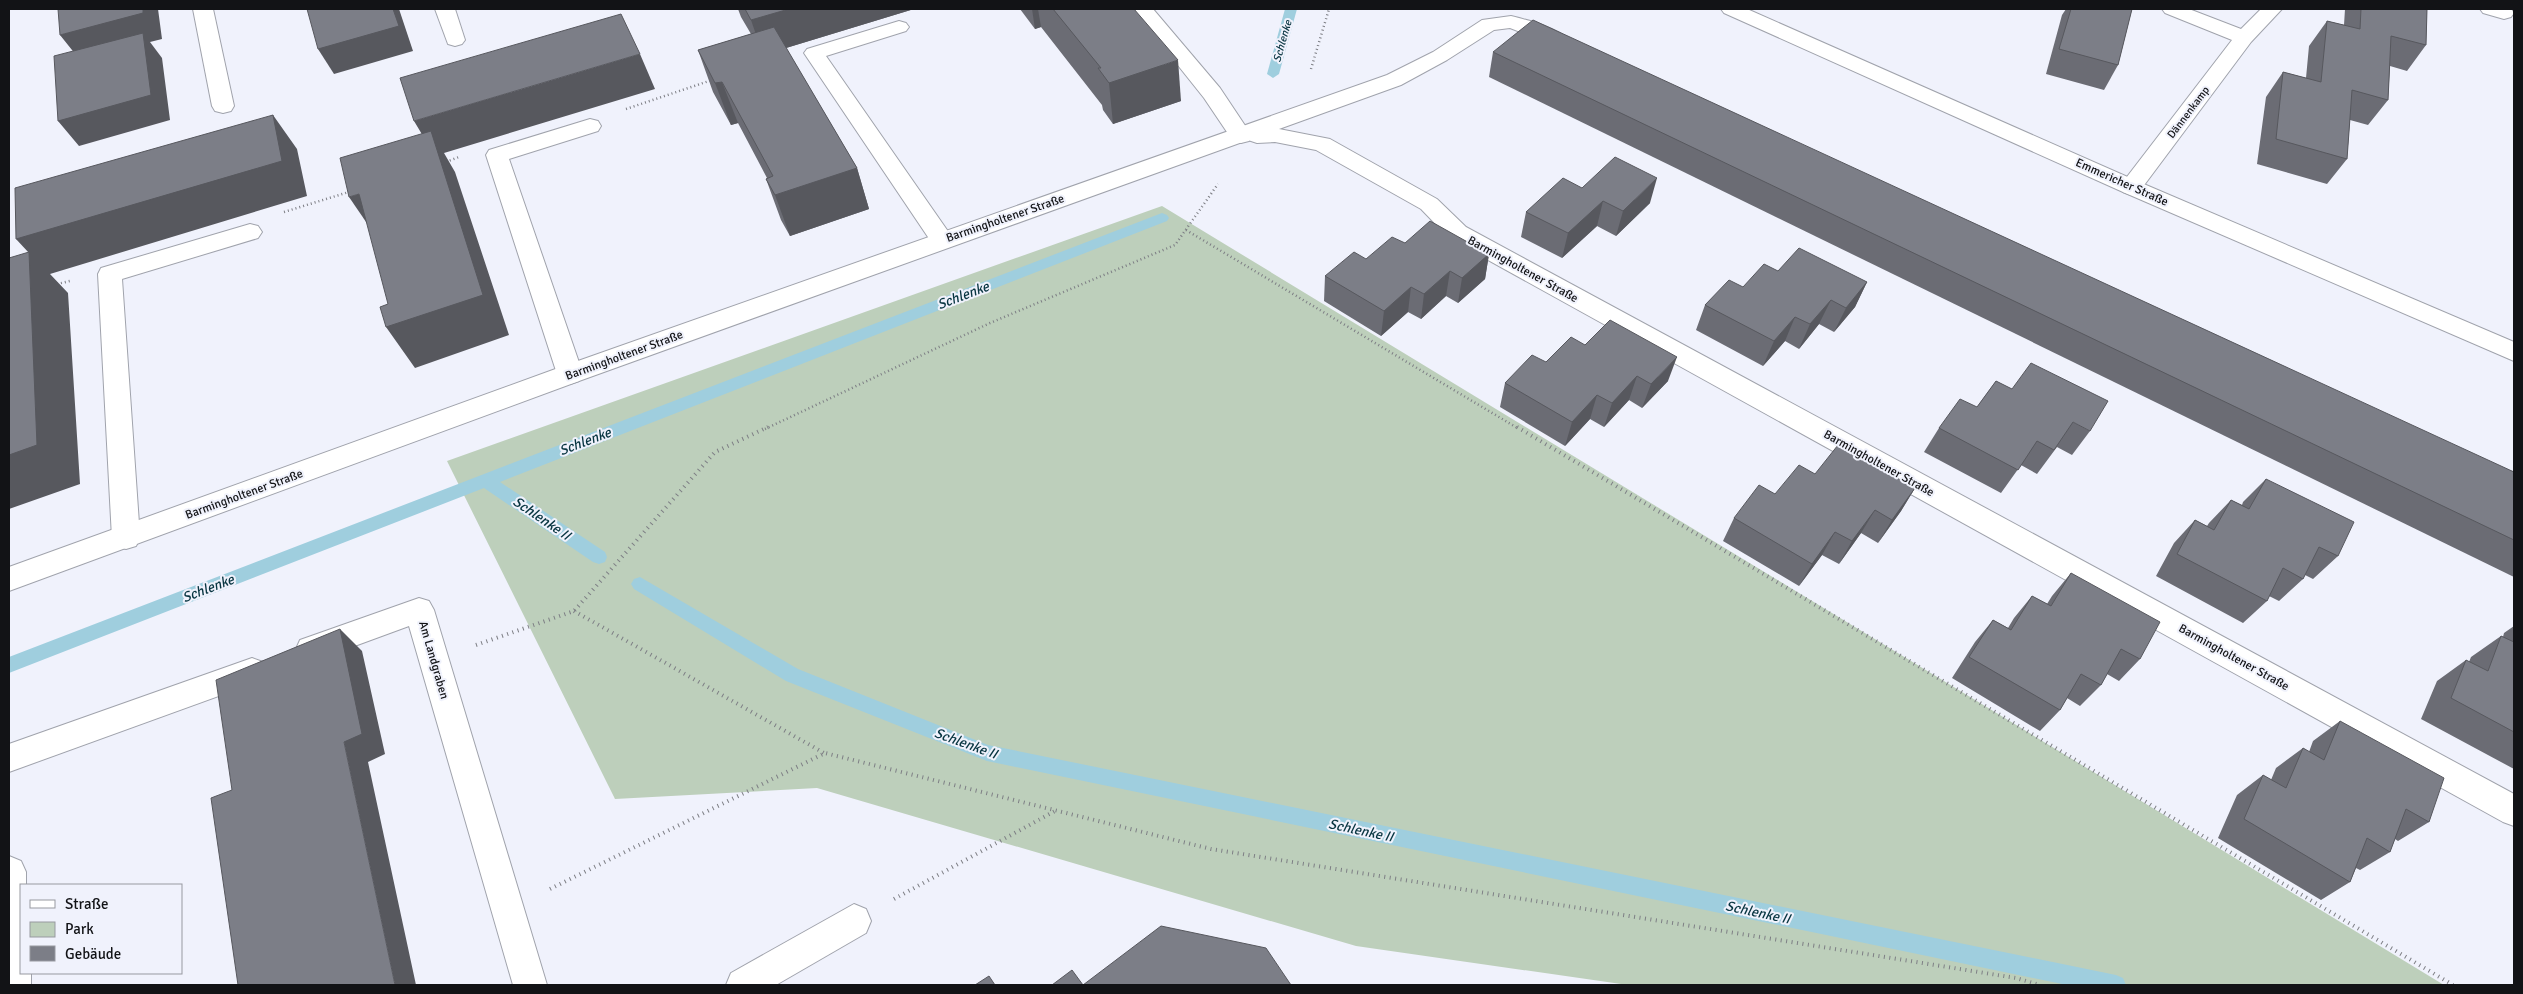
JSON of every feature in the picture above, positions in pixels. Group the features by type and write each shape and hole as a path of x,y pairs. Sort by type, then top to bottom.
{"street":[{"path":"203,9 223,106"},
{"path":"445,9 455,40"},
{"path":"1143,9 1212,93 1241,136"},
{"name":"Emmericher Straße","path":"1731,9 2132,187 2514,352"},
{"path":"2172,9 2244,38"},
{"name":"Dännenkamp","path":"2132,187 2244,38 2272,9"},
{"name":"Barmingholtener Straße","path":"9,579 126,538 570,374 1394,80 1440,56 1489,24 1511,22 1532,28 1576,49"},
{"path":"899,27 814,53 942,240"},
{"path":"570,374 497,155 590,126"},
{"name":"Barmingholtener Straße","path":"1241,136 1275,135 1322,144 1429,204 1458,233 2514,811"},
{"path":"126,538 110,274 250,232"},
{"name":"Am Landgraben","path":"9,758 420,610 530,985"},
{"path":"9,872 14,985"},
{"path":"744,985 854,921"}],"path":[{"path":"590,126 648,100 713,80"},
{"path":"434,660 574,611 714,452 990,323 1175,245 1221,179 1206,147"},
{"path":"444,162 463,156 497,155"},
{"path":"250,232 284,212 359,189"},
{"path":"1186,230 2453,985"},
{"path":"56,285 110,274"},
{"path":"574,611 825,753 1211,849 2016,978 2040,985"},
{"path":"507,910 825,753"},
{"path":"854,921 1056,811"}],"green space":[{"path":"1162,206 2444,985 1628,985 1356,946 817,788 615,799 447,461"}],"building":[{"path":"58,9 143,9 143,13 60,35"},
{"path":"307,9 393,9 399,26 318,49"},
{"path":"745,9 789,9 751,20"},
{"path":"1053,9 1134,9 1178,60 1109,83 1098,68 1101,68"},
{"path":"2071,9 2132,9 2118,65 2059,49"},
{"path":"2361,9 2427,9 2426,45 2391,36 2388,100 2352,90 2347,159 2276,139 2283,72 2321,82 2327,21 2360,29"},
{"path":"621,14 640,54 414,121 400,78"},
{"path":"1533,20 2514,472 2514,540 1493,52"},
{"path":"774,27 857,168 775,195 766,179 773,176 722,82 715,83 698,50"},
{"path":"143,33 151,95 58,121 54,56"},
{"path":"273,115 282,161 16,239 15,188"},
{"path":"431,131 483,295 386,327 380,307 388,304 359,194 349,197 340,158"},
{"path":"1615,157 1657,178 1623,211 1603,201 1568,233 1526,212 1563,178 1582,188"},
{"path":"1430,221 1489,254 1462,278 1450,271 1424,294 1411,287 1384,311 1325,276 1354,252 1366,259 1392,237 1405,243"},
{"path":"1799,248 1867,282 1846,308 1831,300 1810,324 1795,317 1774,341 1705,305 1729,280 1743,287 1764,264 1778,271"},
{"path":"29,252 37,445 9,455 9,258"},
{"path":"1610,320 1677,357 1651,384 1637,376 1612,403 1597,395 1572,422 1505,383 1532,355 1546,362 1571,337 1585,345"},
{"path":"2031,363 2108,401 2090,431 2073,422 2054,450 2037,441 2018,470 1939,428 1960,399 1977,407 1996,381 2012,389"},
{"path":"1838,445 1915,488 1892,520 1875,510 1852,541 1835,532 1812,564 1734,518 1759,485 1775,494 1799,465 1815,474"},
{"path":"2266,479 2354,522 2338,556 2319,547 2303,579 2283,568 2267,601 2177,554 2195,520 2214,530 2231,500 2249,509"},
{"path":"2071,573 2160,622 2140,659 2121,649 2101,685 2081,674 2060,710 1969,657 1993,620 2011,630 2032,596 2051,606"},
{"path":"340,629 362,734 344,742 395,985 238,985 211,798 232,790 216,680"},
{"path":"2501,636 2514,642 2514,732 2451,698 2466,660 2488,671"},
{"path":"2340,721 2444,778 2429,822 2406,809 2390,852 2367,838 2350,882 2244,819 2263,775 2286,788 2303,748 2324,760"},
{"path":"1161,926 1266,948 1291,985 1083,985"},
{"path":"1072,970 1083,985 1052,985"},
{"path":"989,976 995,985 975,985"}],"waterway":[{"name":"Schlenke","path":"1273,74 1291,9"},
{"name":"Schlenke","path":"485,480 1162,218"},
{"name":"Schlenke","path":"9,665 485,480"},
{"name":"Schlenke II","path":"485,480 599,557"},
{"name":"Schlenke II","path":"640,584 792,675 987,753 2116,985"}]}
